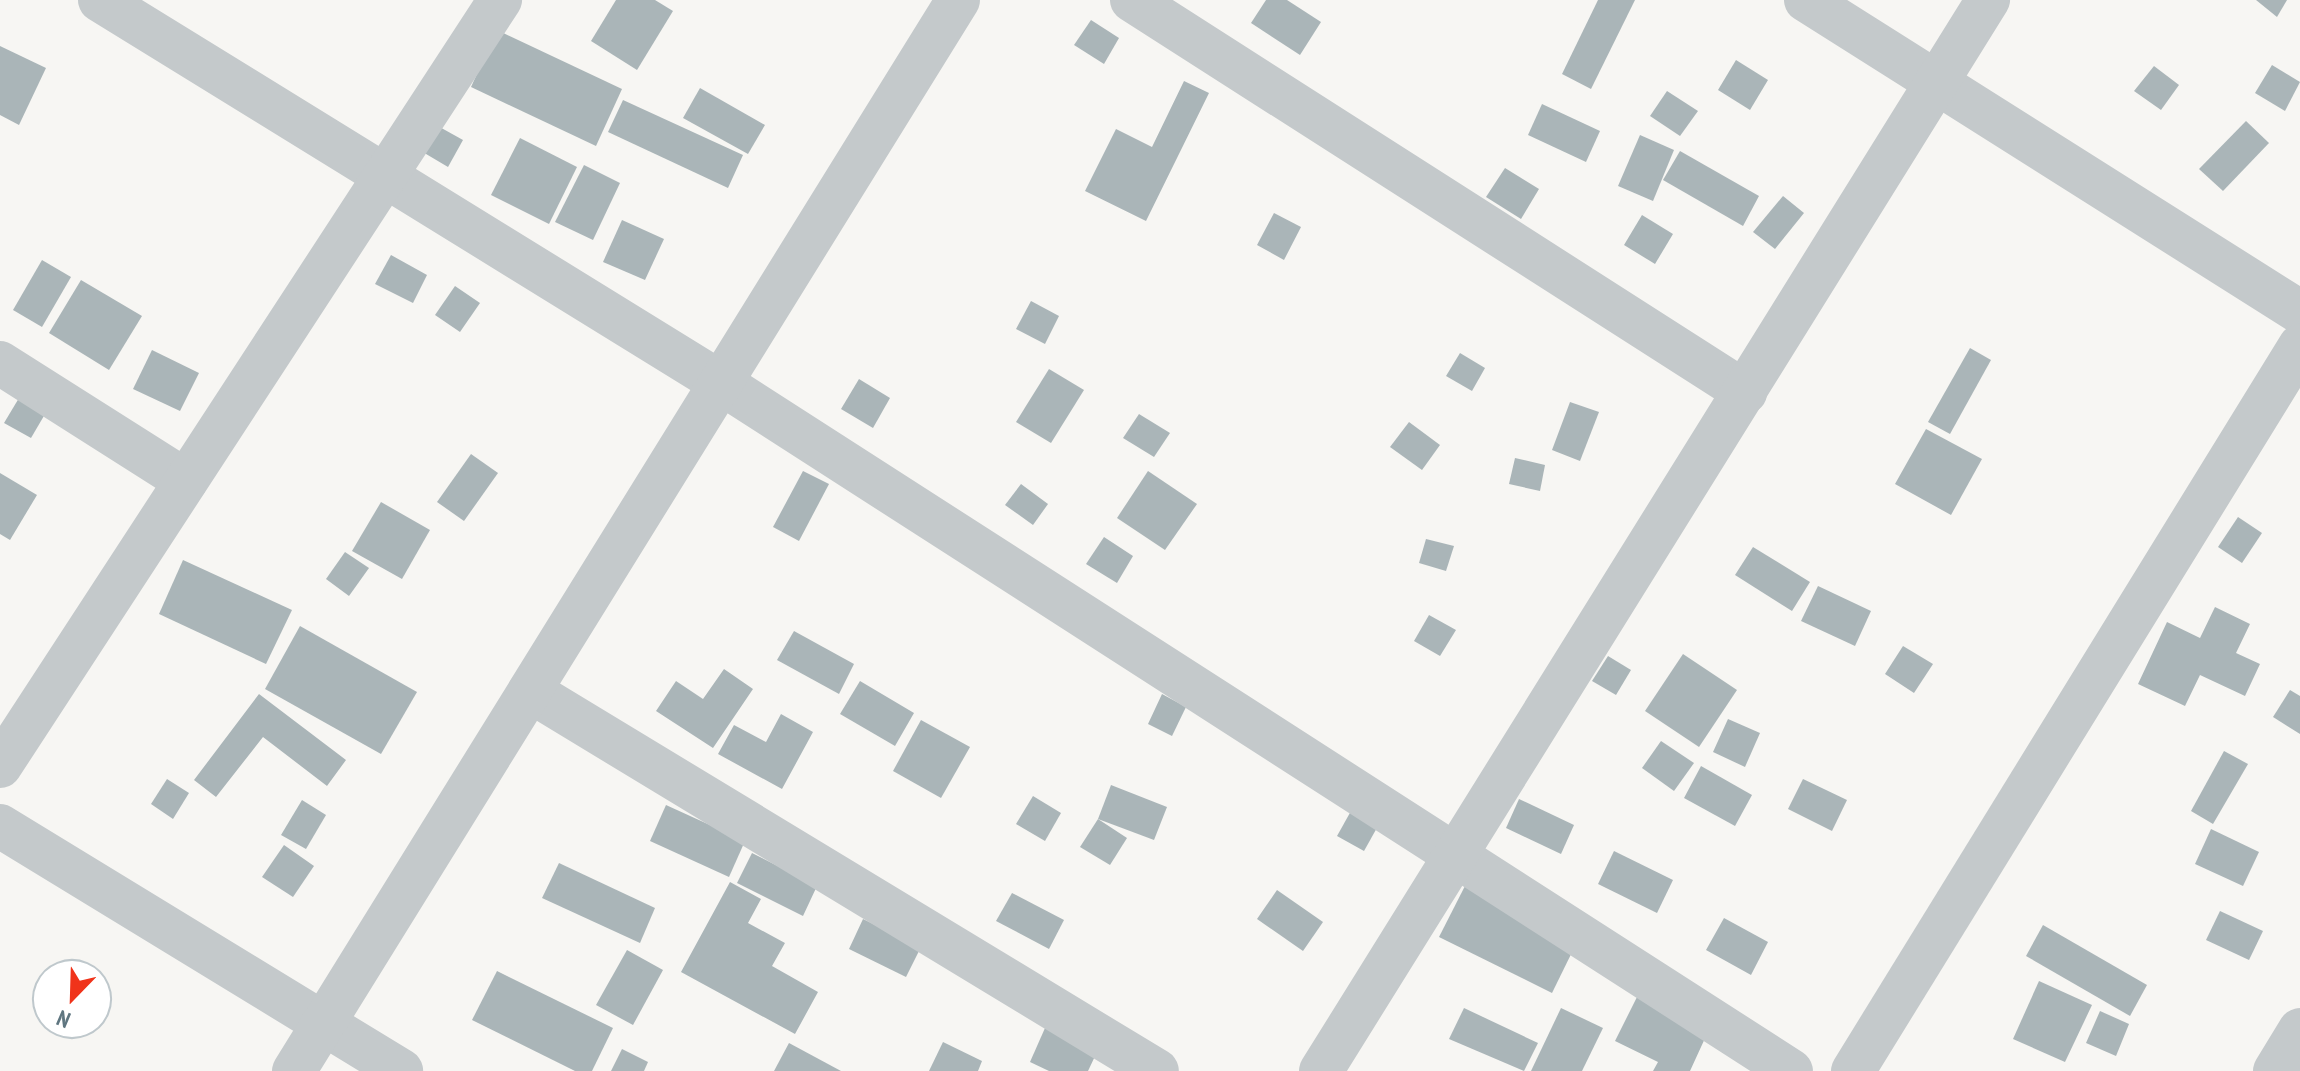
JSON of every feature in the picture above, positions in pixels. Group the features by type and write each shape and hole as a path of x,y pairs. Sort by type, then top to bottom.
{"street":[{"path":"100,0 721,383 1791,1071"},
{"path":"0,766 500,0"},
{"path":"294,1071 958,0"},
{"path":"1132,0 1745,392"},
{"path":"1806,0 2300,312"},
{"path":"1321,1071 1452,854 1939,84 1988,0"},
{"path":"1853,1071 2300,346"},
{"path":"0,363 186,481"},
{"path":"530,691 1157,1071"},
{"path":"0,826 401,1071"},
{"path":"2275,1071 2300,1030"}],"building":[{"path":"616,0 655,0 673,11 637,70 591,41"},
{"path":"1266,0 1287,0 1321,22 1300,55 1251,23"},
{"path":"1598,0 1635,0 1591,89 1562,74"},
{"path":"2256,0 2287,0 2277,17"},
{"path":"1091,20 1119,38 1104,64 1074,45"},
{"path":"497,30 622,89 596,146 471,87"},
{"path":"0,46 46,68 19,125 0,115"},
{"path":"1736,60 1768,80 1750,110 1718,90"},
{"path":"2272,65 2300,82 2285,111 2255,93"},
{"path":"2154,66 2179,85 2161,110 2134,91"},
{"path":"1184,81 1209,93 1146,221 1085,191 1116,129 1152,147"},
{"path":"700,88 765,125 748,154 683,118"},
{"path":"1667,91 1698,111 1680,136 1650,116"},
{"path":"623,100 743,155 728,188 608,132"},
{"path":"1542,104 1600,131 1586,162 1528,135"},
{"path":"2246,121 2269,143 2223,191 2199,169"},
{"path":"436,125 463,140 448,167 421,151"},
{"path":"1640,135 1674,150 1653,201 1618,186"},
{"path":"520,138 577,167 549,224 491,195"},
{"path":"1680,151 1759,196 1743,226 1663,180"},
{"path":"584,165 620,183 593,240 555,222"},
{"path":"1505,168 1539,189 1521,219 1486,197"},
{"path":"1783,196 1804,213 1775,249 1753,232"},
{"path":"1274,213 1301,227 1284,260 1257,245"},
{"path":"1642,215 1673,234 1655,264 1624,245"},
{"path":"622,220 664,239 645,280 603,262"},
{"path":"391,255 427,275 413,303 375,284"},
{"path":"42,260 71,277 42,327 13,310"},
{"path":"81,280 142,316 109,370 49,333"},
{"path":"455,286 480,303 460,332 435,315"},
{"path":"1031,301 1059,316 1045,344 1016,329"},
{"path":"1970,348 1991,360 1950,434 1928,422"},
{"path":"152,350 199,373 180,411 133,389"},
{"path":"1460,353 1485,368 1472,391 1446,376"},
{"path":"1049,369 1084,390 1051,443 1016,422"},
{"path":"859,379 890,398 873,428 841,409"},
{"path":"22,393 48,409 31,438 4,423"},
{"path":"1570,402 1599,412 1580,461 1552,450"},
{"path":"1139,414 1170,433 1154,457 1123,438"},
{"path":"1409,422 1440,445 1422,470 1390,447"},
{"path":"1926,429 1982,459 1951,515 1895,484"},
{"path":"471,454 498,473 464,521 437,502"},
{"path":"1515,458 1545,465 1540,491 1509,484"},
{"path":"803,471 829,484 799,541 773,527"},
{"path":"1148,471 1197,504 1165,550 1117,518"},
{"path":"0,473 37,495 10,540 0,534"},
{"path":"1021,484 1048,504 1033,525 1005,505"},
{"path":"381,502 430,530 402,579 352,551"},
{"path":"2238,517 2262,533 2242,563 2218,547"},
{"path":"1104,537 1133,556 1117,583 1086,564"},
{"path":"1426,539 1454,546 1446,571 1419,563"},
{"path":"1753,547 1810,582 1792,611 1735,575"},
{"path":"345,552 369,568 349,596 326,579"},
{"path":"183,560 292,610 266,664 159,614"},
{"path":"1818,586 1871,611 1855,646 1801,621"},
{"path":"2215,607 2250,624 2236,653 2260,664 2245,696 2200,675 2185,706 2138,684 2167,622 2200,638"},
{"path":"1429,615 1456,630 1440,656 1414,641"},
{"path":"300,626 417,692 381,754 265,689"},
{"path":"794,631 854,664 839,694 777,660"},
{"path":"1903,646 1933,664 1914,693 1885,674"},
{"path":"1683,654 1737,690 1699,747 1645,711"},
{"path":"1608,656 1631,670 1616,695 1592,681"},
{"path":"724,669 753,689 713,748 656,711 676,681 703,699"},
{"path":"860,681 914,713 895,746 840,714"},
{"path":"2290,690 2300,696 2300,734 2273,717"},
{"path":"259,694 346,760 327,786 263,737 216,797 194,780"},
{"path":"1162,694 1186,707 1172,736 1148,724"},
{"path":"781,714 813,732 782,789 718,754 734,725 766,742"},
{"path":"1728,719 1760,733 1745,767 1713,752"},
{"path":"921,720 970,747 941,798 893,771"},
{"path":"1661,741 1694,763 1674,791 1642,768"},
{"path":"2224,751 2248,764 2213,824 2191,811"},
{"path":"1701,766 1752,795 1735,826 1684,798"},
{"path":"167,779 189,793 173,819 151,804"},
{"path":"1803,779 1847,800 1832,831 1788,809"},
{"path":"1111,785 1167,807 1154,840 1098,819"},
{"path":"1033,796 1061,813 1045,841 1016,824"},
{"path":"1519,799 1574,825 1561,854 1506,828"},
{"path":"302,800 326,815 306,849 281,835"},
{"path":"666,805 745,841 729,877 650,841"},
{"path":"1351,811 1378,826 1364,851 1337,836"},
{"path":"1098,819 1127,838 1110,865 1080,847"},
{"path":"2211,829 2259,852 2243,886 2195,864"},
{"path":"284,845 314,866 293,897 262,877"},
{"path":"1614,851 1673,880 1657,913 1598,884"},
{"path":"752,853 817,886 803,916 737,883"},
{"path":"559,863 655,908 640,943 542,898"},
{"path":"730,882 761,899 748,923 785,943 772,966 818,992 795,1034 681,972"},
{"path":"1466,884 1578,940 1552,993 1439,937"},
{"path":"1277,890 1323,922 1303,951 1257,919"},
{"path":"1012,893 1064,920 1049,949 996,921"},
{"path":"2220,911 2263,931 2249,960 2206,940"},
{"path":"1724,918 1768,942 1751,975 1706,950"},
{"path":"863,919 921,947 906,977 849,949"},
{"path":"2043,925 2147,985 2130,1016 2026,956"},
{"path":"627,950 663,970 633,1025 596,1005"},
{"path":"497,971 613,1028 592,1071 575,1071 472,1020"},
{"path":"2039,981 2092,1005 2065,1062 2013,1039"},
{"path":"1641,989 1712,1023 1690,1071 1653,1071 1658,1062 1615,1041"},
{"path":"1464,1008 1538,1043 1524,1071 1449,1039"},
{"path":"1561,1008 1603,1028 1582,1071 1531,1071"},
{"path":"2100,1011 2129,1024 2116,1056 2086,1043"},
{"path":"1045,1028 1097,1052 1088,1071 1049,1071 1030,1062"},
{"path":"943,1042 982,1061 978,1071 929,1071"},
{"path":"789,1043 841,1071 774,1071"},
{"path":"622,1049 648,1062 644,1071 611,1071"}]}
